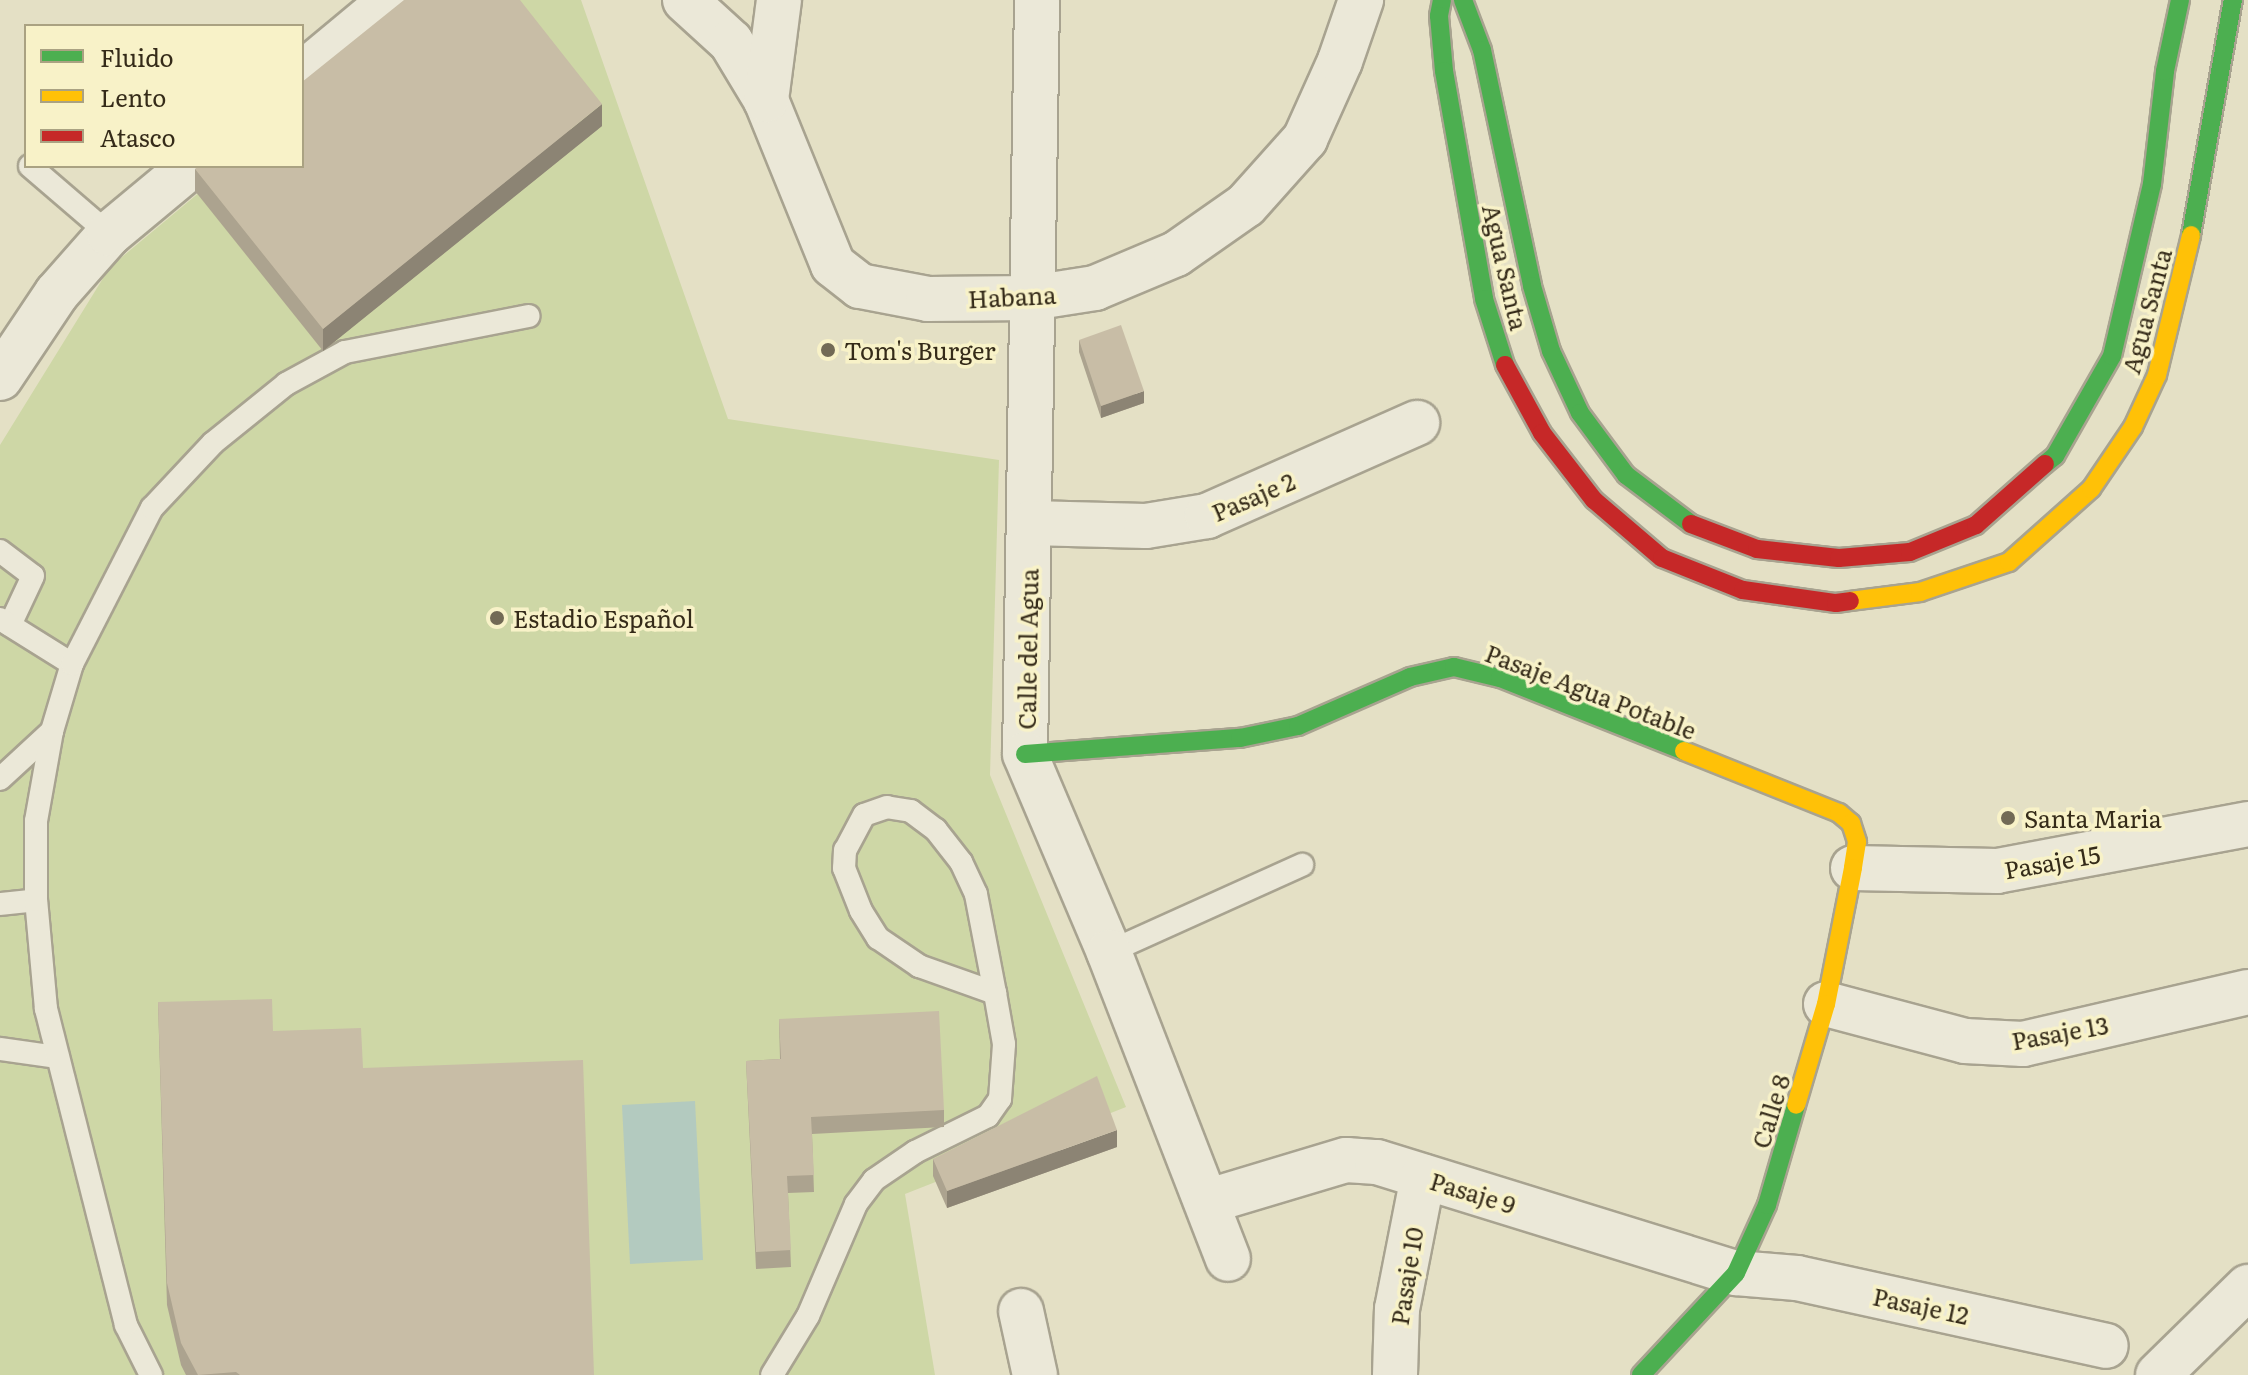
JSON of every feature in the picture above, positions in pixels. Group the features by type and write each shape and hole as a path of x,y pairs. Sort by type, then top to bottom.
{"main road":[{"name":"Agua Santa","path":"1442,0 1439,16 1444,71 1484,299 1506,368 1542,433 1594,500 1662,558 1743,590 1836,603 1920,592 2009,562 2091,489 2133,427 2157,375 2201,195 2216,82 2233,0"},
{"name":"Agua Santa","path":"1463,0 1482,50 1532,286 1551,351 1580,413 1626,475 1685,522 1757,549 1839,558 1910,552 1976,525 2010,499 2055,456 2112,356 2152,184 2165,71 2180,0"},
{"name":"Pasaje Agua Potable","path":"1025,754 1240,738 1298,726 1410,677 1454,667 1500,678 1839,813 1851,823"},
{"name":"Calle 8","path":"1641,1375 1736,1273 1767,1205 1826,1004 1857,842 1851,823"}],"street":[{"path":"304,72 391,0"},
{"name":"Habana","path":"685,0 731,42 766,100 833,265 860,286 928,299 1031,298 1095,288 1176,254 1246,205 1305,139 1340,61 1361,0"},
{"path":"766,100 779,0"},
{"name":"Calle del Agua","path":"1037,0 1025,754 1109,952 1209,1201 1228,1259"},
{"path":"0,378 57,293 109,234 189,168"},
{"name":"Pasaje 2","path":"1030,523 1146,526 1207,516 1417,423"},
{"name":"Pasaje 15","path":"1853,868 1997,871 2248,824"},
{"name":"Pasaje 13","path":"1826,1004 1965,1041 2023,1044 2248,992"},
{"name":"Pasaje 9","path":"1209,1201 1346,1160 1377,1162 1736,1273"},
{"name":"Pasaje 10","path":"1395,1375 1397,1309 1423,1177"},
{"name":"Pasaje 12","path":"1736,1273 1797,1278 2106,1346"},
{"path":"2158,1375 2248,1287"},
{"path":"1021,1311 1029,1360 1035,1375"}],"lane":[{"path":"33,168 109,234"},
{"path":"151,1375 126,1325 46,1009 36,900 36,821 52,731 72,664 152,508 213,443 286,384 345,352 528,316"},
{"path":"0,551 33,576 5,622 72,664"},
{"path":"0,779 52,731"},
{"path":"772,1375 808,1316 856,1204 874,1180 915,1152 988,1116 1000,1099 1004,1044 995,993 976,894 961,862 936,830 911,811 887,807 864,815 845,850 844,868 861,911 878,938 919,966 995,993"},
{"path":"1109,952 1302,865"},
{"path":"0,904 36,900"},
{"path":"0,1049 57,1057"}],"green space":[{"name":"Estadio Español","path":"431,0 581,0 728,419 999,460 990,775 1126,1107 905,1194 935,1375 0,1375 0,445 110,267 229,168 304,168 304,163"}],"shaded area":[{"path":"695,1101 703,1260 630,1264 622,1105"}],"building":[{"path":"404,0 520,0 602,104 323,329 195,169 304,168 304,80"},
{"path":"1121,325 1144,391 1101,406 1079,340"},
{"path":"272,999 273,1031 361,1028 363,1068 583,1060 594,1375 240,1375 236,1372 198,1375 181,1343 167,1283 158,1002"},
{"path":"939,1011 944,1110 811,1117 814,1175 787,1176 791,1250 756,1252 746,1061 781,1059 779,1019"},
{"path":"1097,1076 1117,1130 947,1191 933,1159"}],"traffic: fast":[{"path":"1442,0 1439,16 1444,71 1484,299 1505,365"},
{"path":"1463,0 1482,50 1532,286 1551,351 1580,413 1626,475 1691,524"},
{"path":"2045,464 2055,456 2112,356 2152,184 2165,71 2180,0"},
{"path":"2191,235 2233,0"},
{"path":"1025,754 1240,738 1298,726 1410,677 1454,667 1500,678 1684,751"},
{"path":"1641,1375 1736,1273 1767,1205 1796,1105"}],"traffic: slow":[{"path":"1850,601 1920,592 2009,562 2091,489 2133,427 2157,375 2191,235"},
{"path":"1684,751 1839,813 1851,823 1857,842 1853,868 1826,1004 1796,1105"}],"traffic: jam":[{"path":"1505,365 1542,433 1594,500 1662,558 1743,590 1836,603 1850,601"},
{"path":"1691,524 1757,549 1839,558 1910,552 1976,525 2045,464"}],"place":[{"name":"Tom's Burger","path":"828,350"},
{"name":"Estadio Español","path":"497,618"},
{"name":"Santa Maria","path":"2008,818"}]}
